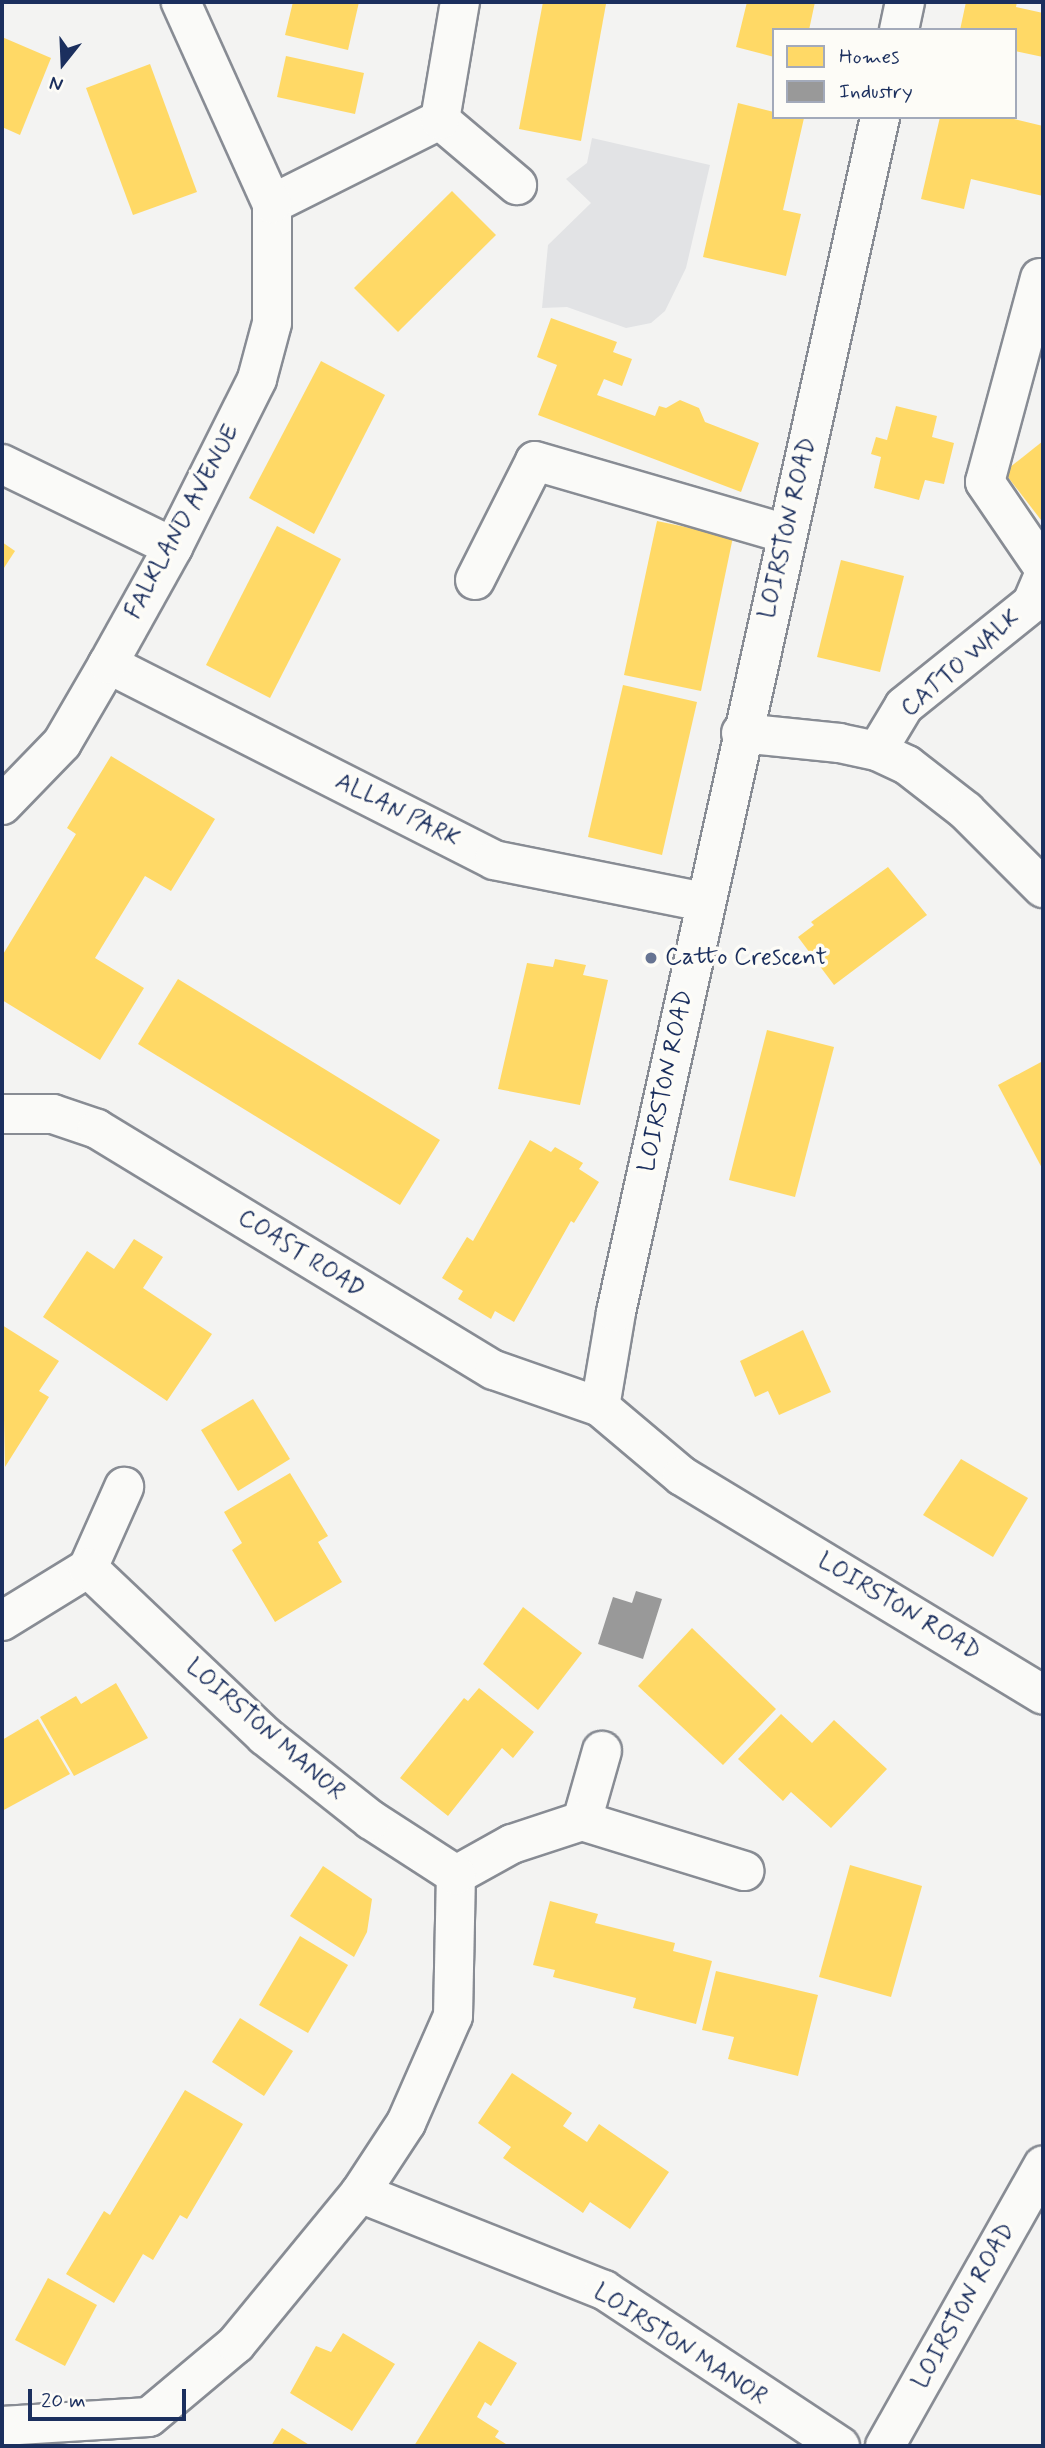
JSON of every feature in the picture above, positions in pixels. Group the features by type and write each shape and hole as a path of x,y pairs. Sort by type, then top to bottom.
{"street":[{"name":"FALKLAND AVENUE","path":"2,805 62,743 108,664 173,547 257,379 272,323 272,204 181,2"},
{"path":"440,120 460,2"},
{"path":"899,28 905,2"},
{"name":"LOIRSTON ROAD","path":"880,119 741,733 616,1312 600,1407 682,1476 1043,1695"},
{"path":"272,204 440,120"},
{"path":"440,120 517,185"},
{"path":"1040,278 985,482 1043,568"},
{"path":"475,580 535,461 787,534"},
{"path":"2,464 173,547"},
{"name":"CATTO WALK","path":"877,751 904,706 1032,603 1043,577"},
{"name":"ALLAN PARK","path":"108,664 494,860 705,902"},
{"path":"741,733 877,751 935,783 1043,888"},
{"name":"COAST ROAD","path":"2,1114 53,1114 97,1129 494,1370 600,1407"},
{"path":"2,1621 88,1568 124,1487"},
{"name":"LOIRSTON MANOR","path":"88,1568 265,1736 371,1820 456,1875"},
{"path":"582,1821 602,1751"},
{"path":"2,2426 157,2432 236,2344 360,2193 406,2123 453,2016 456,1875 512,1844 582,1821 745,1871"},
{"name":"LOIRSTON ROAD","path":"885,2446 1043,2166"},
{"name":"LOIRSTON MANOR","path":"360,2193 604,2290 840,2446"}],"shaded area":[{"path":"592,138 710,165 686,268 665,311 651,323 626,328 567,307 542,308 548,245 591,203 566,179 587,163"}],"building: Homes":[{"path":"293,2 359,2 348,50 285,35"},
{"path":"543,2 606,4 581,141 519,129"},
{"path":"747,2 815,2 809,28 772,28 772,56 736,47"},
{"path":"966,2 1017,2 1016,7 1043,13 1043,57 1017,51 1017,28 960,28"},
{"path":"2,37 51,58 20,135 2,127"},
{"path":"286,56 364,73 355,114 277,97"},
{"path":"150,64 197,192 133,215 86,88"},
{"path":"738,103 772,112 772,119 804,119 783,210 801,214 786,276 703,257"},
{"path":"940,119 1014,119 1043,126 1043,196 971,179 964,209 921,199"},
{"path":"452,191 496,235 398,332 354,288"},
{"path":"551,318 617,342 613,352 632,359 622,386 604,379 597,395 655,416 659,406 666,408 680,400 699,408 705,422 759,443 741,492 538,415 557,365 537,357"},
{"path":"321,361 385,395 314,534 249,498"},
{"path":"896,406 937,416 932,437 954,443 944,484 925,480 919,500 874,488 881,457 871,454 876,437 887,440"},
{"path":"1043,441 1043,519 1041,520 1004,472"},
{"path":"657,521 733,537 701,691 624,675"},
{"path":"277,526 341,559 270,698 206,665"},
{"path":"2,542 15,551 2,571"},
{"path":"841,560 904,576 880,672 817,657"},
{"path":"623,685 697,702 662,855 588,837"},
{"path":"111,756 215,819 171,891 145,876 95,958 144,988 100,1060 2,1000 2,956 76,834 67,828"},
{"path":"888,867 927,915 834,985 798,937 814,925 811,922"},
{"path":"555,959 586,965 583,975 608,980 580,1105 498,1089 527,963 553,967"},
{"path":"178,979 440,1140 400,1205 138,1044"},
{"path":"767,1030 834,1047 795,1197 729,1180"},
{"path":"1043,1061 1043,1170 998,1085"},
{"path":"530,1140 551,1152 555,1147 583,1163 579,1169 599,1182 574,1223 571,1221 514,1322 495,1311 491,1319 458,1299 463,1291 442,1278 467,1237 473,1241"},
{"path":"134,1239 163,1257 143,1288 212,1334 167,1401 43,1317 87,1251 114,1269"},
{"path":"2,1325 59,1361 39,1391 49,1397 5,1467"},
{"path":"803,1330 831,1392 779,1415 768,1391 755,1397 740,1361"},
{"path":"253,1399 290,1459 238,1491 201,1430"},
{"path":"961,1459 1028,1498 993,1557 923,1515"},
{"path":"290,1473 328,1536 318,1542 342,1582 275,1622 232,1550 242,1543 224,1512"},
{"path":"523,1607 582,1653 538,1710 483,1664"},
{"path":"692,1628 776,1709 723,1765 638,1686"},
{"path":"116,1683 148,1738 74,1776 40,1717 76,1696 81,1704"},
{"path":"479,1688 534,1732 513,1758 502,1748 448,1816 400,1778 464,1698 468,1701"},
{"path":"781,1714 812,1743 834,1720 887,1769 831,1828 791,1792 783,1801 738,1759"},
{"path":"38,1719 70,1774 2,1811 2,1740"},
{"path":"850,1865 922,1886 891,1997 819,1977"},
{"path":"323,1866 372,1899 367,1932 354,1957 290,1916"},
{"path":"550,1901 598,1914 595,1923 675,1943 673,1951 712,1961 696,2024 633,2008 636,1998 553,1977 555,1970 533,1965"},
{"path":"300,1936 348,1965 308,2033 259,2005"},
{"path":"716,1971 818,1995 798,2076 728,2059 734,2037 702,2030"},
{"path":"240,2018 293,2051 264,2096 212,2062"},
{"path":"512,2073 572,2113 563,2126 587,2142 599,2124 669,2172 630,2229 590,2202 583,2213 503,2158 511,2147 478,2123"},
{"path":"185,2090 243,2124 187,2219 180,2215 153,2260 143,2254 114,2303 66,2274 104,2211 110,2215"},
{"path":"48,2278 97,2305 65,2366 15,2340"},
{"path":"343,2333 395,2364 352,2431 290,2393 316,2346 331,2352"},
{"path":"479,2341 517,2363 491,2406 485,2402 477,2417 499,2431 495,2437 509,2446 414,2446"},
{"path":"282,2428 311,2446 271,2446"}],"building: Industry":[{"path":"636,1591 662,1599 643,1659 598,1644 613,1597 632,1603"}],"place":[{"name":"Catto Crescent","path":"651,958"}]}
